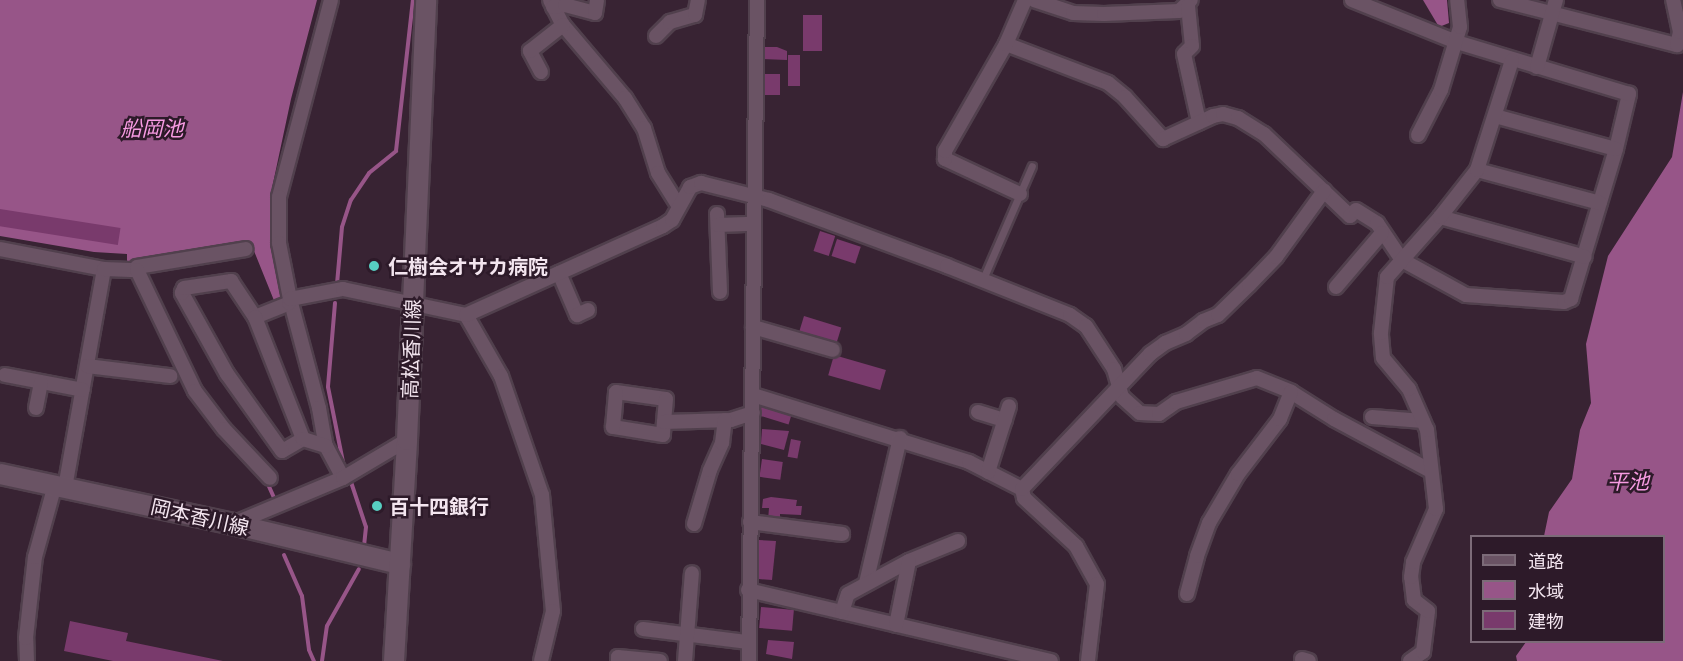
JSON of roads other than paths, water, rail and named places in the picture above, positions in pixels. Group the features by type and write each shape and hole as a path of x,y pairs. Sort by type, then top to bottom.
{"main road":[{"name":"高松香川線","path":"394,661 414,303 426,0"},
{"name":"岡本香川線","path":"0,474 233,524 400,564"}],"street":[{"path":"331,0 279,197 279,243 290,299 319,408 326,446 343,478"},
{"path":"552,3 565,4 595,13 597,0"},
{"path":"656,36 670,22 695,15 698,0"},
{"path":"749,661 748,590 753,413 753,197 758,0"},
{"path":"1020,194 945,159 945,151 1006,44 1025,0"},
{"path":"1034,0 1073,13 1179,11 1190,3"},
{"path":"1006,44 1108,83 1125,97 1163,139 1199,122 1223,114 1238,118 1264,134 1350,216 1356,210 1377,224 1402,260 1466,295 1564,302 1571,299 1616,149 1629,94 1454,41 1352,0"},
{"path":"1418,135 1441,90 1460,27 1457,0"},
{"path":"1500,0 1554,7 1677,45 1680,32 1673,0"},
{"path":"552,3 563,24 625,98 644,128 658,173 678,205"},
{"path":"1190,3 1192,46 1184,54 1199,122"},
{"path":"1537,68 1554,7"},
{"path":"541,72 530,51 563,24"},
{"path":"1410,661 1423,652 1428,611 1414,600 1411,577 1413,562 1436,509 1427,430 1409,389 1383,358 1381,333 1387,277 1440,218 1477,170 1512,60"},
{"path":"1495,116 1616,149"},
{"path":"1477,170 1600,203"},
{"path":"255,317 289,303 290,299 343,289 465,315 663,226 672,220 678,205 690,187 701,183 780,204 983,279 1070,315 1086,326 1114,369 1122,397 1140,412 1159,414 1176,402 1257,378 1291,392 1334,419 1431,471"},
{"path":"1022,489 1150,354 1165,343 1186,334 1203,321 1218,315 1276,257 1324,191"},
{"path":"1440,218 1585,257"},
{"path":"720,292 718,220 753,224"},
{"path":"1336,287 1382,232"},
{"path":"0,249 104,269 137,270"},
{"path":"137,270 137,267 246,249"},
{"path":"27,661 26,638 35,557 60,486 83,390 104,269"},
{"path":"137,270 195,391 224,429 270,478"},
{"path":"559,273 577,315 588,310"},
{"path":"303,439 255,317 231,281 184,288 182,293 227,374 282,451 303,439 326,446"},
{"path":"465,315 501,376 542,495 553,611 541,661"},
{"path":"753,327 833,350"},
{"path":"87,366 170,376"},
{"path":"5,375 83,390"},
{"path":"36,408 41,382"},
{"path":"616,392 666,399 664,422 663,435 612,427 616,392"},
{"path":"1187,594 1209,523 1238,474 1280,419 1291,392"},
{"path":"753,395 900,438 969,462 1022,489"},
{"path":"978,412 1007,413 988,472"},
{"path":"664,422 725,420 753,413"},
{"path":"1372,417 1423,421"},
{"path":"694,524 710,470 722,443 725,420"},
{"path":"866,583 900,438"},
{"path":"233,524 343,478 407,440"},
{"path":"1022,489 1024,498 1076,546 1097,584 1088,661"},
{"path":"750,522 842,534"},
{"path":"842,612 848,594 909,561 958,541"},
{"path":"896,625 909,561"},
{"path":"685,661 692,573"},
{"path":"748,590 896,625 991,654 1051,661"},
{"path":"643,629 748,642"},
{"path":"618,661 618,657 660,661"}],"lane":[{"path":"983,279 1032,166"}],"water":[{"name":"船岡池","path":"0,0 317,0 291,99 272,188 271,239 286,300 275,303 252,246 127,267 127,254 94,252 0,236"},
{"path":"1423,0 1447,0 1449,23 1439,27"},
{"name":"平池","path":"1683,92 1683,661 1517,661 1516,656 1525,643 1665,643 1665,535 1544,535 1549,512 1572,479 1580,430 1591,403 1586,344 1608,256 1672,157"}],"waterway":[{"path":"337,284 342,227 351,200 369,173 396,151 413,0"},
{"path":"335,303 328,387 344,467"},
{"path":"267,482 275,500"},
{"path":"351,482 366,527 364,547"},
{"path":"284,555 302,596 309,650 314,661"},
{"path":"322,661 327,626 359,569"}],"place":[{"name":"仁樹会オサカ病院","path":"374,266"},
{"name":"百十四銀行","path":"377,506"}]}
